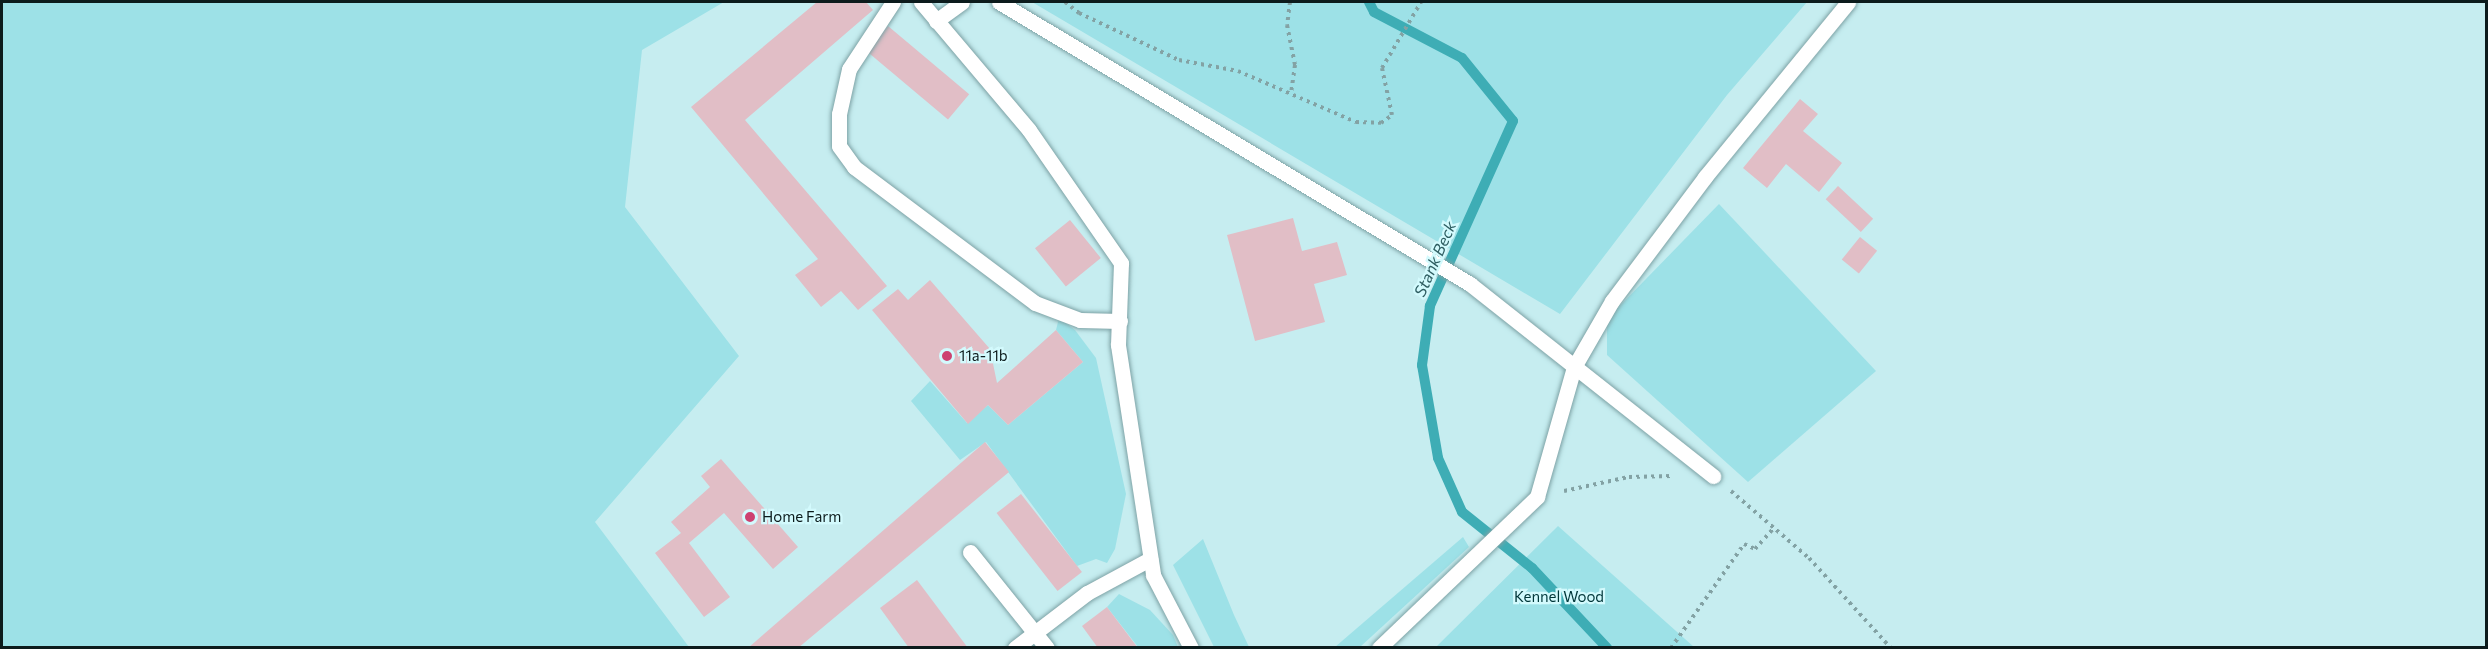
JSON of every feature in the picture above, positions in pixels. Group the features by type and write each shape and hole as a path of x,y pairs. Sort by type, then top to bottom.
{"lane":[{"path":"893,2 849,69 839,114 839,146 854,167 1035,303 1080,320 1120,321"},
{"path":"921,2 1029,130 1121,263 1118,345 1152,575 1191,648"},
{"path":"936,21 962,2"},
{"path":"999,2 1470,284 1713,476"},
{"path":"1379,648 1537,497 1574,367 1612,301 1705,177 1848,2"},
{"path":"970,552 1047,648"},
{"path":"1015,648 1087,592 1150,559"}],"path":[{"path":"1065,2 1079,13 1179,60 1238,71 1356,122 1381,123 1392,115 1382,68 1421,2"},
{"path":"1290,2 1287,25 1295,65 1291,93"},
{"path":"1537,497 1629,477 1713,476 1809,558 1891,648"},
{"path":"1671,648 1744,544 1755,549 1774,528"}],"green space":[{"path":"2,2 724,2 642,50 625,207 739,356 595,522 689,647 2,647"},
{"path":"1032,2 1807,2 1727,95 1560,314"},
{"path":"1719,204 1876,371 1748,482 1607,355 1607,319"},
{"path":"1059,318 1075,330 1096,358 1126,494 1115,549 1107,563 1096,559 1077,566 986,442 960,460 911,401 930,381 967,423 988,405 1008,425 1083,362 1056,330"},
{"name":"Kennel Wood","path":"1558,526 1694,647 1436,647"},
{"path":"1463,537 1469,547 1360,647 1335,647"},
{"path":"1203,539 1249,647 1214,647 1173,565"},
{"path":"1119,594 1150,610 1173,635 1178,647 1138,647 1107,607"}],"building":[{"path":"817,2 866,2 873,10 745,120 887,286 858,310 841,291 821,307 795,275 818,259 691,107"},
{"path":"888,26 969,94 948,119 867,51"},
{"path":"1800,99 1818,114 1803,131 1842,163 1819,192 1786,164 1767,188 1743,168"},
{"path":"1838,186 1873,219 1861,232 1826,199"},
{"path":"1293,218 1302,251 1337,242 1347,275 1314,284 1325,322 1255,341 1227,235"},
{"path":"1070,220 1101,258 1066,286 1035,248"},
{"path":"1860,237 1877,251 1859,273 1842,260"},
{"name":"11a-11b","path":"930,280 990,349 997,383 1056,330 1083,362 1008,425 988,405 968,424 872,310 898,289 908,300"},
{"path":"985,442 1009,472 798,648 748,648"},
{"name":"Home Farm","path":"721,459 798,547 773,569 724,513 689,543 730,597 704,617 655,553 681,533 671,522 710,487 701,476"},
{"path":"1021,494 1082,572 1058,591 997,513"},
{"path":"917,580 968,648 909,648 880,608"},
{"path":"1107,607 1138,648 1098,648 1082,626"}],"waterway":[{"name":"Stank Beck","path":"1369,2 1374,12 1462,58 1513,121 1430,306 1422,365 1438,458 1462,512 1532,568 1607,648"}],"place":[{"name":"11a-11b","path":"947,356"},
{"name":"Home Farm","path":"750,517"}]}
